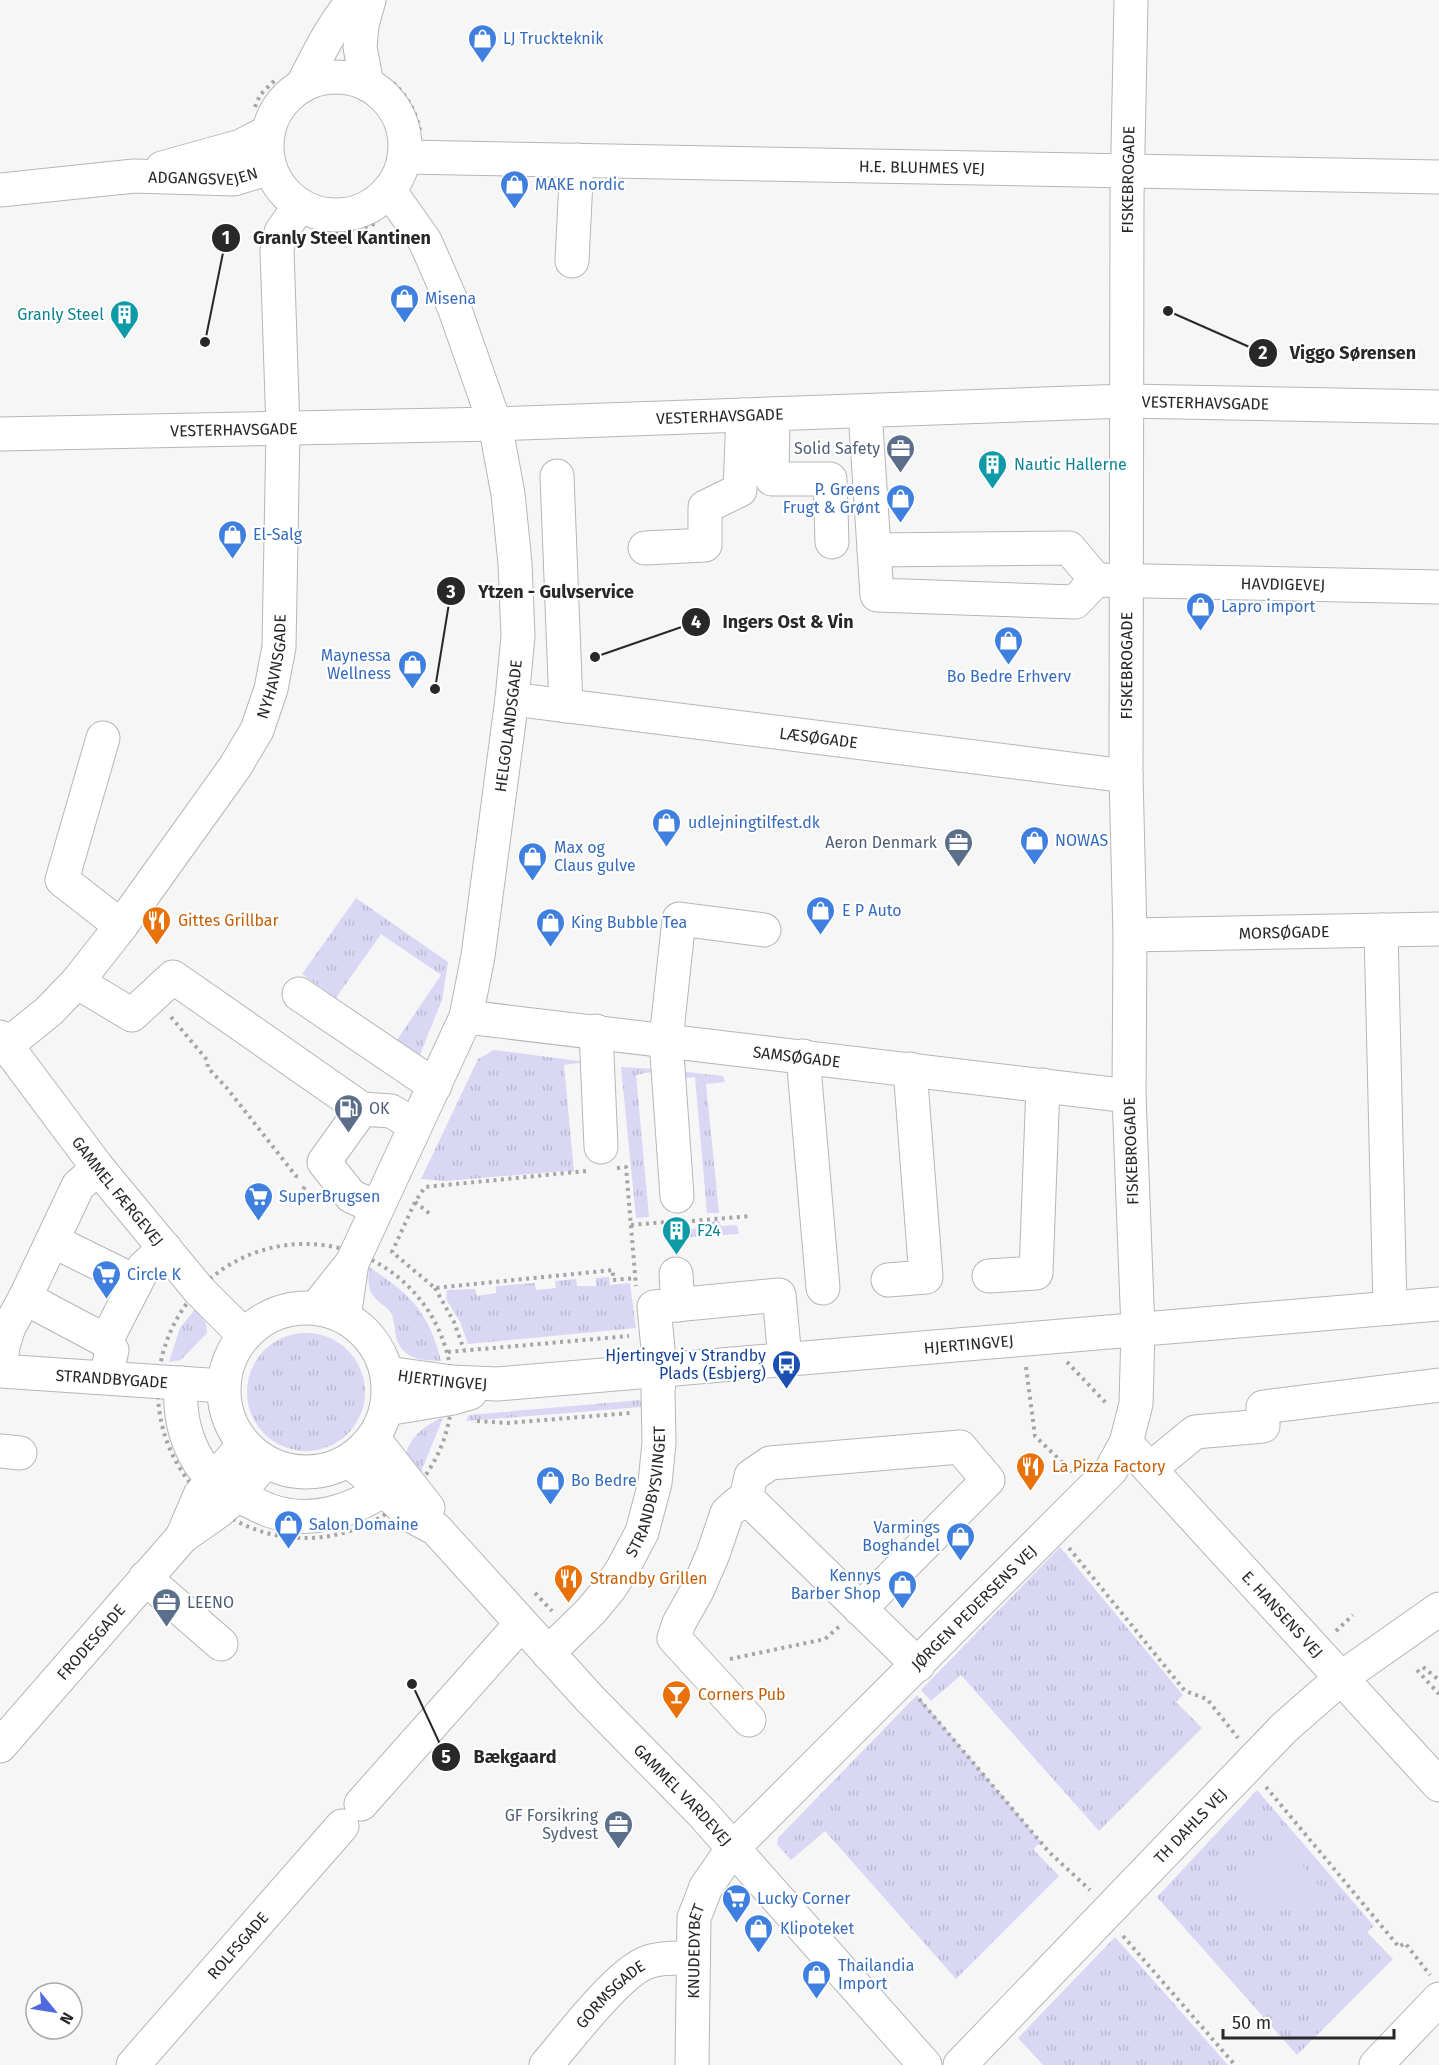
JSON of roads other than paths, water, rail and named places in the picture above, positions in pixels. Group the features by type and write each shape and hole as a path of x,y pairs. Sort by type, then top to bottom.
{"street":[{"path":"302,86 325,39 354,0"},
{"path":"367,84 360,47 362,25 369,0"},
{"name":"FISKEBROGADE","path":"1131,0 1127,170 1126,401 1111,581 1126,776 1130,935 1129,1096 1138,1330"},
{"path":"335,77 367,84 385,99 398,118 413,157 398,174 389,190 374,203 357,212 338,215 318,213 300,205 287,195 276,181 270,168 268,132 280,105 302,86 318,80 335,77"},
{"name":"ADGANGSVEJEN","path":"134,176 241,146 268,132"},
{"name":"H.E. BLUHMES VEJ","path":"413,157 1439,177"},
{"path":"572,261 577,160"},
{"name":"ADGANGSVEJEN","path":"0,190 134,176 234,179 270,168"},
{"name":"HELGOLANDSGADE","path":"330,1312 466,1017 478,956 512,699 518,636 513,539 508,494 495,424 454,307 425,241 389,190"},
{"name":"NYHAVNSGADE","path":"3,1041 50,1011 77,982 120,926 235,767 256,730 272,689 279,647 283,429 277,250 281,232 300,205"},
{"name":"VESTERHAVSGADE","path":"0,434 495,424 1126,401 1439,407"},
{"path":"865,411 874,550 877,595 1075,602 1111,581 1069,548 874,550"},
{"path":"758,415 772,479 830,479 832,542"},
{"path":"645,548 705,545 705,507 740,490 758,415"},
{"path":"557,476 566,706"},
{"path":"513,539 559,536"},
{"name":"HAVDIGEVEJ","path":"1111,581 1439,587"},
{"name":"LÆSØGADE","path":"512,699 1126,776"},
{"path":"103,738 62,880 120,926"},
{"path":"677,1196 666,1040 679,919 764,930"},
{"name":"MORSØGADE","path":"1130,935 1439,929"},
{"path":"1381,930 1390,1308"},
{"path":"77,982 132,1015 173,977 362,1109 391,1111 415,1125"},
{"path":"299,994 435,1086"},
{"name":"SAMSØGADE","path":"466,1017 1129,1096"},
{"path":"596,1031 604,1162"},
{"name":"GAMMEL FÆRGEVEJ","path":"3,1041 98,1168 199,1290 244,1335"},
{"path":"803,1056 822,1288"},
{"path":"888,1280 926,1277 910,1069"},
{"path":"989,1276 1035,1273 1043,1085"},
{"path":"362,1109 324,1162 351,1196 377,1208"},
{"path":"0,1370 3,1346 9,1327 78,1186 98,1168"},
{"path":"52,1241 136,1282"},
{"path":"106,1341 144,1266 165,1248"},
{"name":"STRANDBYSVINGET","path":"548,1653 591,1611 610,1588 642,1532 655,1483 659,1443 660,1370 654,1307 677,1289 779,1295 785,1359"},
{"path":"25,1298 106,1341 112,1350 106,1377"},
{"name":"HJERTINGVEJ","path":"386,1409 456,1388 1439,1304"},
{"path":"296,1308 330,1312 357,1325 377,1348 387,1373 386,1409 382,1423 373,1438 349,1461 328,1470 291,1472 255,1454 232,1428 225,1408 223,1386 226,1368 233,1350 244,1335 259,1322 277,1313 296,1308"},
{"name":"JØRGEN PEDERSENS VEJ","path":"733,1848 1111,1470 1128,1435 1136,1404 1138,1330"},
{"name":"STRANDBYGADE","path":"0,1370 223,1386"},
{"name":"HJERTINGVEJ","path":"387,1373 456,1388"},
{"path":"170,1382 195,1455 217,1496 294,1515 324,1515 399,1494"},
{"path":"1150,1469 1195,1432 1263,1425 1263,1407 1439,1384"},
{"name":"E. HANSENS VEJ","path":"1128,1435 1150,1469 1439,1785"},
{"name":"GAMMEL VARDEVEJ","path":"373,1438 410,1515 435,1529 591,1700 702,1813 925,2065"},
{"path":"745,1503 752,1476 770,1464 960,1447 988,1480 860,1609"},
{"name":"FRODESGADE","path":"0,1746 255,1454"},
{"name":"GAMMEL VARDEVEJ","path":"349,1461 399,1494"},
{"path":"749,1720 674,1638 713,1554 727,1514 738,1503 753,1504 860,1609 910,1673"},
{"path":"145,1578 221,1644"},
{"name":"TH DAHLS VEJ","path":"960,2065 1284,1728 1341,1678 1439,1609"},
{"name":"ROLFSGADE","path":"133,2065 521,1624"},
{"name":"KNUDEDYBET","path":"692,2065 694,1918 709,1881 733,1848"},
{"name":"GORMSGADE","path":"546,2065 607,1994 637,1967 650,1961 692,1958"},
{"path":"1376,2065 1435,1987"}],"place":[{"name":"LJ Truckteknik","path":"482,64"},
{"name":"MAKE nordic","path":"514,210"},
{"name":"Viggo Sørensen","path":"1168,311"},
{"name":"Misena","path":"404,324"},
{"name":"Granly Steel","path":"125,340"},
{"name":"Granly Steel Kantinen","path":"205,342"},
{"name":"Solid Safety","path":"901,474"},
{"name":"Nautic Hallerne","path":"993,490"},
{"name":"P. Greens Frugt & Grønt","path":"901,524"},
{"name":"El-Salg","path":"232,560"},
{"name":"Lapro import","path":"1200,632"},
{"name":"Ingers Ost & Vin","path":"595,657"},
{"name":"Bo Bedre Erhverv","path":"1009,666"},
{"name":"Ytzen - Gulvservice","path":"435,689"},
{"name":"Maynessa Wellness","path":"412,690"},
{"name":"udlejningtilfest.dk","path":"667,848"},
{"name":"NOWAS","path":"1034,866"},
{"name":"Aeron Denmark","path":"958,868"},
{"name":"Max og Claus gulve","path":"533,882"},
{"name":"E P Auto","path":"821,936"},
{"name":"Gittes Grillbar","path":"157,946"},
{"name":"King Bubble Tea","path":"550,948"},
{"name":"OK","path":"348,1134"},
{"name":"SuperBrugsen","path":"258,1222"},
{"name":"F24","path":"676,1256"},
{"name":"Circle K","path":"106,1300"},
{"name":"Hjertingvej v Strandby Plads (Esbjerg)","path":"787,1390"},
{"name":"La Pizza Factory","path":"1031,1492"},
{"name":"Bo Bedre","path":"550,1506"},
{"name":"Salon Domaine","path":"288,1550"},
{"name":"Varmings Boghandel","path":"961,1562"},
{"name":"Strandby Grillen","path":"569,1604"},
{"name":"Kennys Barber Shop","path":"902,1610"},
{"name":"LEENO","path":"166,1628"},
{"name":"Bækgaard","path":"412,1684"},
{"name":"Corners Pub","path":"677,1720"},
{"name":"GF Forsikring Sydvest","path":"619,1850"},
{"name":"Lucky Corner","path":"736,1924"},
{"name":"Klipoteket","path":"759,1954"},
{"name":"Thailandia Import","path":"817,2000"}]}
